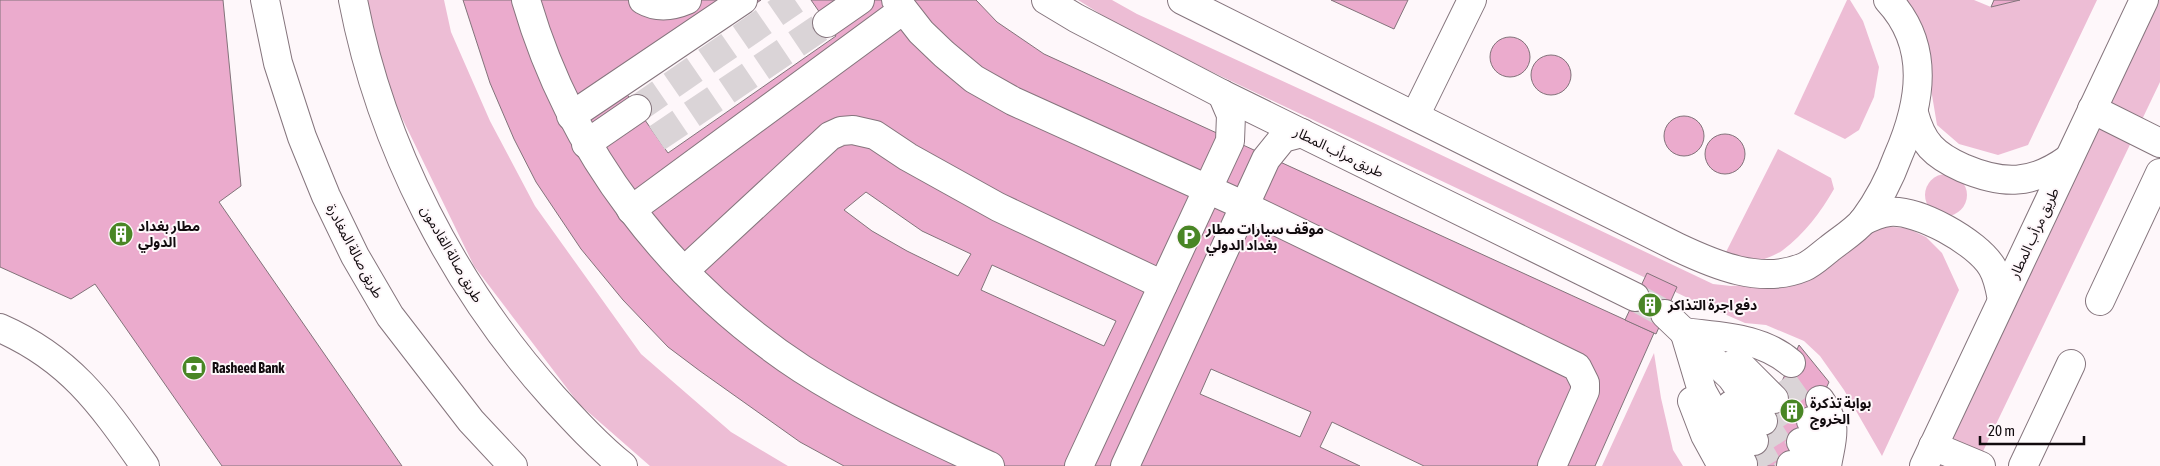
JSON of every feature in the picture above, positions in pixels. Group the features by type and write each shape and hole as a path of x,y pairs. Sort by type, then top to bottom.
{"main road":[{"name":"طريق صالة المغادرة","path":"265,0 278,63 302,137 326,196 356,256 390,316 471,421 513,466"},
{"name":"طريق صالة القادمون","path":"353,0 381,104 412,182 450,256 496,326 534,375 574,420 624,466"},
{"path":"526,0 551,71 586,144 631,210 684,271 738,320 802,368 885,417 990,466"},
{"path":"643,0 659,5 673,6 687,0"},
{"path":"571,116 743,0"},
{"path":"827,23 860,0"},
{"name":"طريق مرأب المطار","path":"1046,0 1076,18 1222,94 1635,297"},
{"path":"1182,0 1676,247 1732,270 1756,274 1779,273 1805,267 1863,220 1893,170 1914,112 1918,62 1908,26 1898,10 1888,0"},
{"path":"1415,116 1472,0"},
{"name":"طريق مرأب المطار","path":"1928,456 2144,0"},
{"path":"631,210 900,5 944,54 974,79 1014,101 1245,206 1577,367 1585,383 1585,391 1552,466"},
{"path":"1079,466 1230,141 1231,114 1222,94"},
{"path":"586,144 637,109"},
{"path":"2092,109 2160,143"},
{"path":"1914,112 1918,128 1926,142 1937,154 1979,175 2010,181 2025,179 2040,175 2068,159"},
{"path":"684,271 752,206 830,136 841,131 864,131 875,135 916,161 998,207 1163,285"},
{"path":"1125,466 1266,159 1283,138 1302,134"},
{"path":"2100,301 2160,173"},
{"path":"1863,220 1890,212 1905,213 1918,217 1970,242 1993,267 1999,283 2002,300"},
{"path":"1665,314 1730,377 1761,419"},
{"path":"0,328 34,345 76,378 106,411 145,466"},
{"path":"1684,332 1685,366 1691,399 1705,435 1761,419"},
{"path":"1684,332 1752,341 1771,348 1761,419"},
{"path":"2023,466 2070,364"},
{"path":"1928,456 1981,466"}],"shaded area":[{"path":"365,0 444,0 451,32 490,121 535,206 641,354 731,432 788,466 650,466 579,404 474,266 385,83"},
{"path":"1078,0 1112,0 1137,14 1378,125 1713,284 1731,286 1771,283 1878,226 1907,228 1926,237 1942,253 1959,290 1882,456 1844,390 1820,356 1804,341 1766,325 1745,323 1690,299 1208,70 1121,27"},
{"path":"1847,0 1850,0 1863,21 1879,67 1874,97 1859,130 1845,139 1794,114"},
{"path":"1883,0 1974,0 1991,7 2020,0 2097,0 2028,145 1998,155 1959,144 1937,125 1929,77"},
{"path":"2152,0 2160,0 2160,82 1976,466 1933,466"},
{"path":"1778,149 1831,178 1834,189 1812,222 1791,244 1776,254 1754,263 1726,252"},
{"path":"1946,174 1961,180 1967,195 1961,210 1946,216 1931,210 1925,195 1931,180"},
{"path":"1654,353 1661,398 1673,450 1683,466 1602,466"}],"building":[{"name":"مطار بغداد الدولي","path":"0,0 223,0 241,186 219,202 402,466 222,466 95,284 71,299 0,267"},
{"name":"موقف سيارات مطار بغداد الدولي","path":"463,0 761,0 626,93 668,153 836,36 811,0 976,0 997,22 1044,54 1654,333 1595,466 1424,466 1332,422 1320,447 1360,466 844,466 800,442 668,347 623,300 581,249 536,182 514,139 490,83","holes":["866,192 922,231 971,254 958,276 872,231 844,210","992,265 1116,321 1104,346 981,290","1211,369 1311,412 1300,437 1200,394"]},
{"path":"1331,0 1408,0 1394,29"},
{"path":"1994,0 2020,0 1991,7"},
{"path":"1514,37 1521,40 1527,46 1530,57 1529,65 1521,74 1514,77 1506,77 1499,74 1491,65 1490,53 1493,46 1502,38"},
{"path":"1555,55 1562,58 1568,64 1571,75 1570,83 1562,92 1555,95 1547,95 1540,92 1532,83 1531,71 1534,64 1543,56"},
{"path":"1688,116 1695,119 1701,125 1704,136 1703,144 1695,153 1688,156 1680,156 1673,153 1665,144 1664,132 1667,125 1676,117"},
{"path":"1729,134 1736,137 1742,143 1745,154 1744,162 1736,171 1729,174 1721,174 1714,171 1706,162 1705,150 1708,143 1717,135"},
{"name":"دفع اجرة التذاكر","path":"1647,273 1677,287 1656,334 1625,320"},
{"name":"بوابة تذكرة الخروج","path":"1799,345 1829,382 1790,466 1742,466"}],"tunnel":[{"path":"637,109 795,0"},
{"path":"657,138 827,23"},
{"path":"1635,297 1665,314"},
{"path":"1782,380 1807,415"},
{"path":"1774,399 1801,442"},
{"path":"1763,421 1791,465"},
{"path":"1754,441 1768,466"}],"place":[{"name":"مطار بغداد الدولي","path":"121,234"},
{"name":"موقف سيارات مطار بغداد الدولي","path":"1189,237"},
{"name":"دفع اجرة التذاكر","path":"1650,305"},
{"name":"Rasheed Bank","path":"194,368"},
{"name":"بوابة تذكرة الخروج","path":"1792,411"}]}
